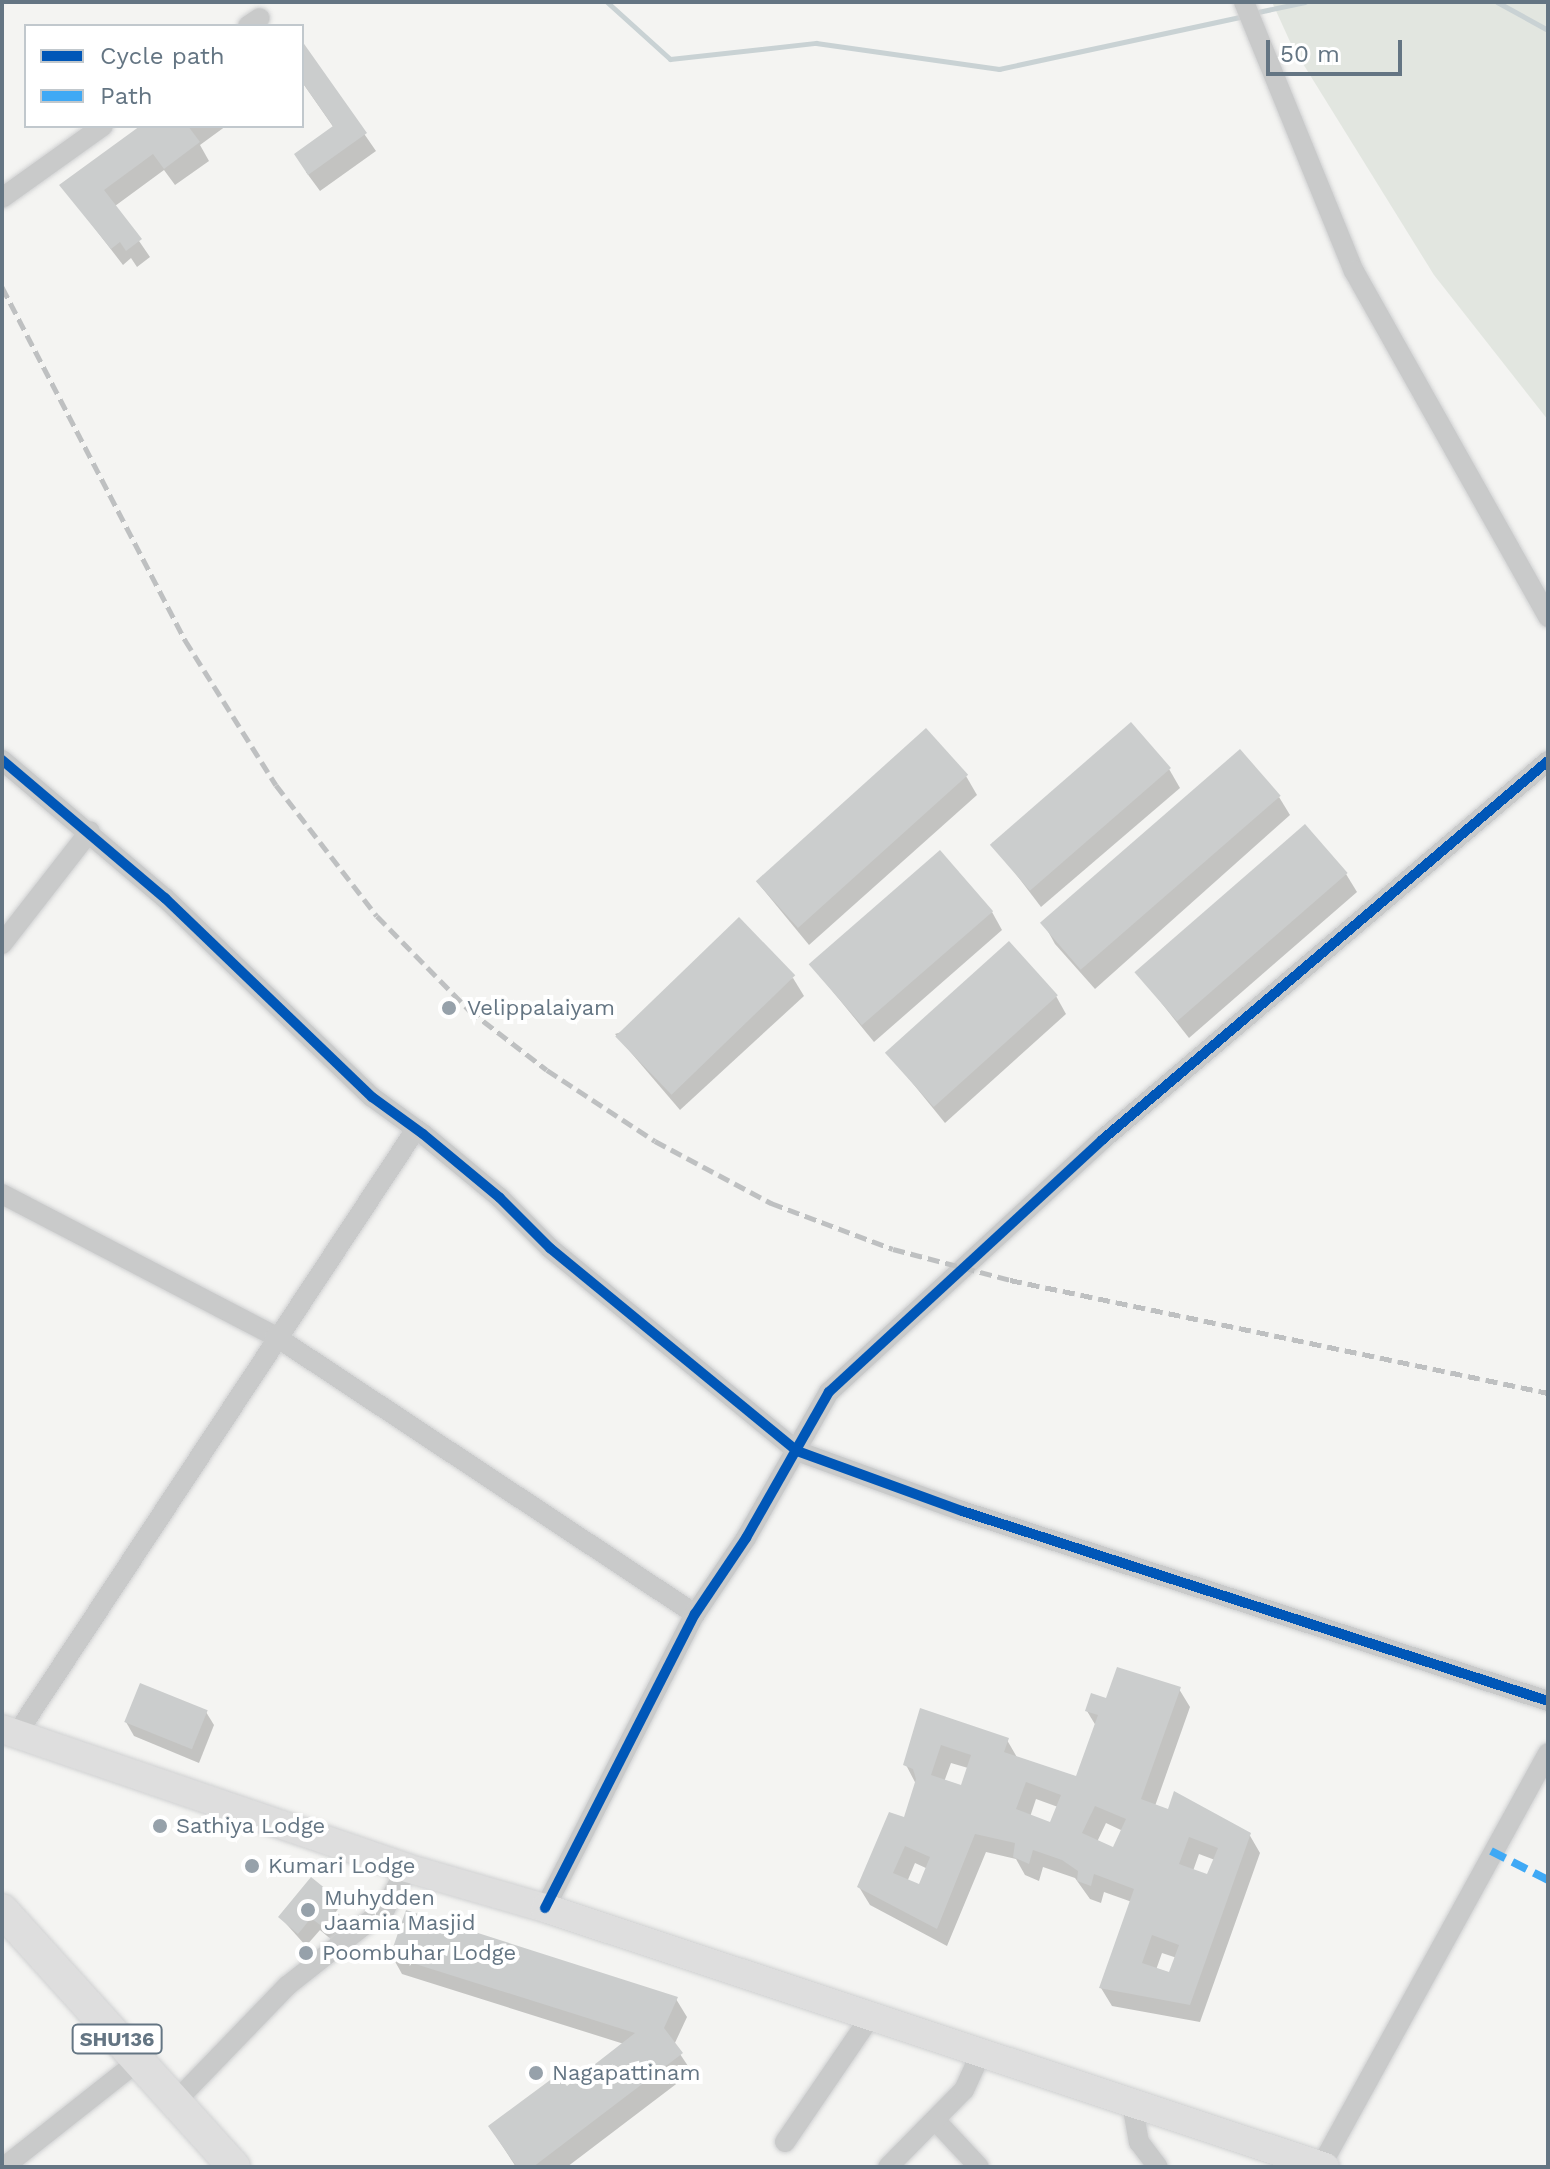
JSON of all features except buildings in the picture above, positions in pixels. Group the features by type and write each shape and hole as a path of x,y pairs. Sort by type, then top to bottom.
{"main road":[{"path":"9,1732 407,1868 545,1908 1323,2166"},
{"name":"SHU136","path":"7,1925 176,2101 234,2167"}],"street":[{"path":"1245,5 1354,271 1548,617"},
{"path":"2,198 100,128"},
{"path":"2,760 90,831 372,1097 500,1198 550,1248 797,1451 962,1511 1548,1701"},
{"path":"545,1908 695,1614 797,1451 829,1392 997,1233 1548,761"},
{"path":"2,944 90,831"},
{"path":"9,1732 416,1129"},
{"path":"2,1194 275,1336 508,1485 695,1614"},
{"path":"1323,2166 1548,1753"},
{"path":"176,2101 287,1986 385,1909 407,1868"},
{"path":"785,2142 871,2016"},
{"path":"888,2167 964,2090 981,2053"},
{"path":"4,2167 137,2062"},
{"path":"1132,2103 1139,2142 1158,2167"},
{"path":"935,2120 979,2167"}],"shaded area":[{"path":"1272,2 1548,2 1548,420 1434,275 1292,46"}],"waterway":[{"path":"607,2 670,59 816,43 999,69 1244,16"},
{"path":"1253,13 1305,2"},
{"path":"1497,2 1548,30"}],"railway":[{"path":"2,287 185,640 276,785 377,916 469,1010 547,1070 655,1141 771,1203 893,1249 1010,1280 1548,1393"}],"marked path":[{"path":"1491,1851 1548,1880"}],"cycle path":[{"path":"2,760 165,898 372,1097 423,1134 500,1198 550,1248 797,1451 962,1511 1548,1701"},
{"path":"545,1908 695,1614 746,1538 829,1392 1102,1140 1548,761"}],"place":[{"name":"Velippalaiyam","path":"449,1008"},
{"name":"Sathiya Lodge","path":"160,1826"},
{"name":"Kumari Lodge","path":"252,1866"},
{"name":"Muhydden Jaamia Masjid","path":"308,1910"},
{"name":"Poombuhar Lodge","path":"306,1953"},
{"name":"Nagapattinam","path":"536,2073"}]}
